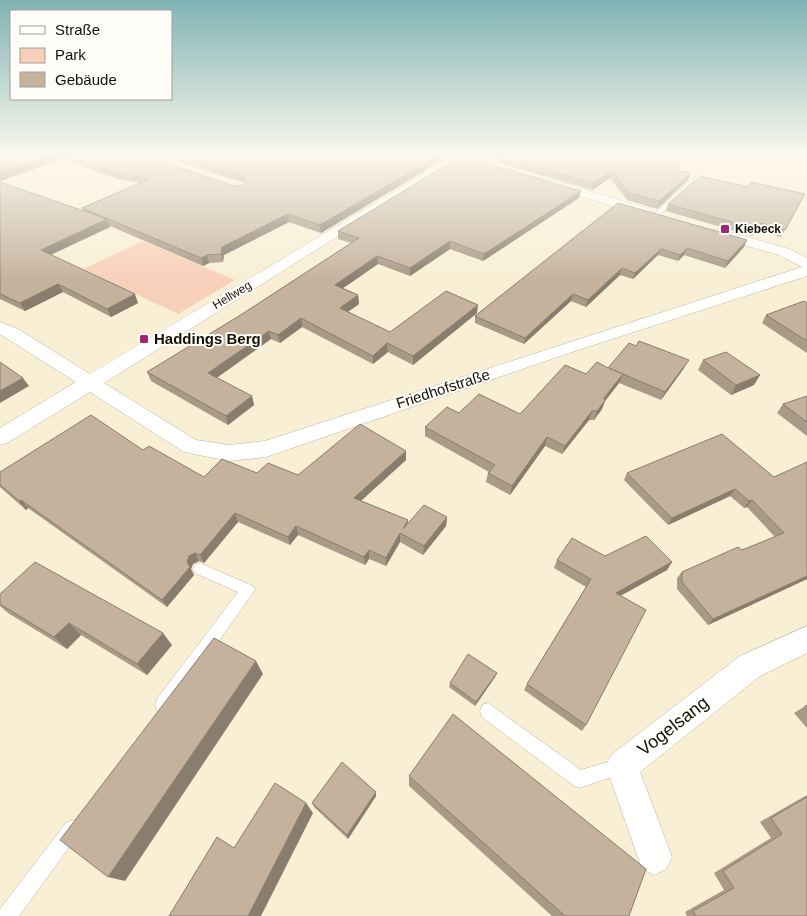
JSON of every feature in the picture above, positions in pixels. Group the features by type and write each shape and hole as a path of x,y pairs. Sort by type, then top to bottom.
{"street":[{"name":"Hellweg","path":"0,438 394,197"},
{"path":"594,197 674,220"},
{"path":"710,230 784,252 807,264"},
{"name":"Friedhofstraße","path":"89,382 191,447 229,454 266,449 566,348 806,272 807,270"},
{"path":"0,327 89,382"},
{"name":"Vogelsang","path":"622,766 750,666 807,639"},
{"path":"622,766 654,857"}],"lane":[{"path":"656,215 676,197"},
{"path":"155,716 248,590 200,568"},
{"path":"488,711 579,779 622,766"},
{"path":"8,916 79,819"}],"green space":[{"path":"143,241 235,280 178,314 83,269"}],"building":[{"path":"0,197 43,197 107,219 41,250 135,294 107,309 58,284 20,303 0,294"},
{"path":"108,197 368,197 320,225 288,214 222,247 221,254 207,255 201,258 82,208"},
{"path":"394,197 572,197 484,254 450,241 410,268 377,256 335,285 358,295 340,308 390,332 446,291 478,305 413,356 387,343 373,356 301,318 278,335 269,331 208,373 252,396 226,416 147,372 239,316 359,238 338,231"},
{"path":"643,197 664,197 659,201"},
{"path":"676,197 803,197 785,230 761,223 756,229 668,204"},
{"path":"618,203 747,240 728,261 687,248 680,255 661,249 635,273 622,268 588,300 573,294 525,338 475,316"},
{"path":"804,301 807,303 807,341 766,315"},
{"path":"639,341 689,360 665,392 623,374 604,398 605,401 597,411 592,411 565,446 547,437 512,486 488,473 495,465 425,427 447,407 459,413 479,394 520,414 565,365 586,374 597,362 608,368 629,343 636,346"},
{"path":"726,352 760,375 736,385 703,360"},
{"path":"0,362 23,378 0,391"},
{"path":"807,396 807,422 783,404"},
{"path":"91,415 143,450 149,446 204,477 222,459 257,473 268,463 298,475 360,424 406,451 354,498 408,520 403,529 424,505 447,517 424,546 400,533 386,558 369,550 364,557 296,526 288,537 235,513 200,555 195,553 189,556 187,562 190,567 162,600 21,500 19,501 0,485 0,472"},
{"path":"722,434 774,477 807,462 807,576 713,619 682,582 682,572 738,547 742,550 784,533 752,500 749,501 735,489 672,518 627,473"},
{"path":"646,536 672,562 616,593 646,610 586,725 527,684 591,579 557,560 572,538 605,556"},
{"path":"35,562 163,633 137,664 69,623 54,637 0,604 0,594"},
{"path":"214,638 256,661 108,877 60,840"},
{"path":"468,654 497,673 476,702 450,683"},
{"path":"453,714 646,869 629,916 565,916 409,776"},
{"path":"342,762 376,792 347,835 312,803"},
{"path":"275,783 306,803 248,916 169,916 217,837 234,848"},
{"path":"807,797 807,916 696,916 693,911 734,888 723,871 782,834 771,818"}],"place":[{"name":"Kiebeck","path":"725,229"},
{"name":"Haddings Berg","path":"144,339"}]}
